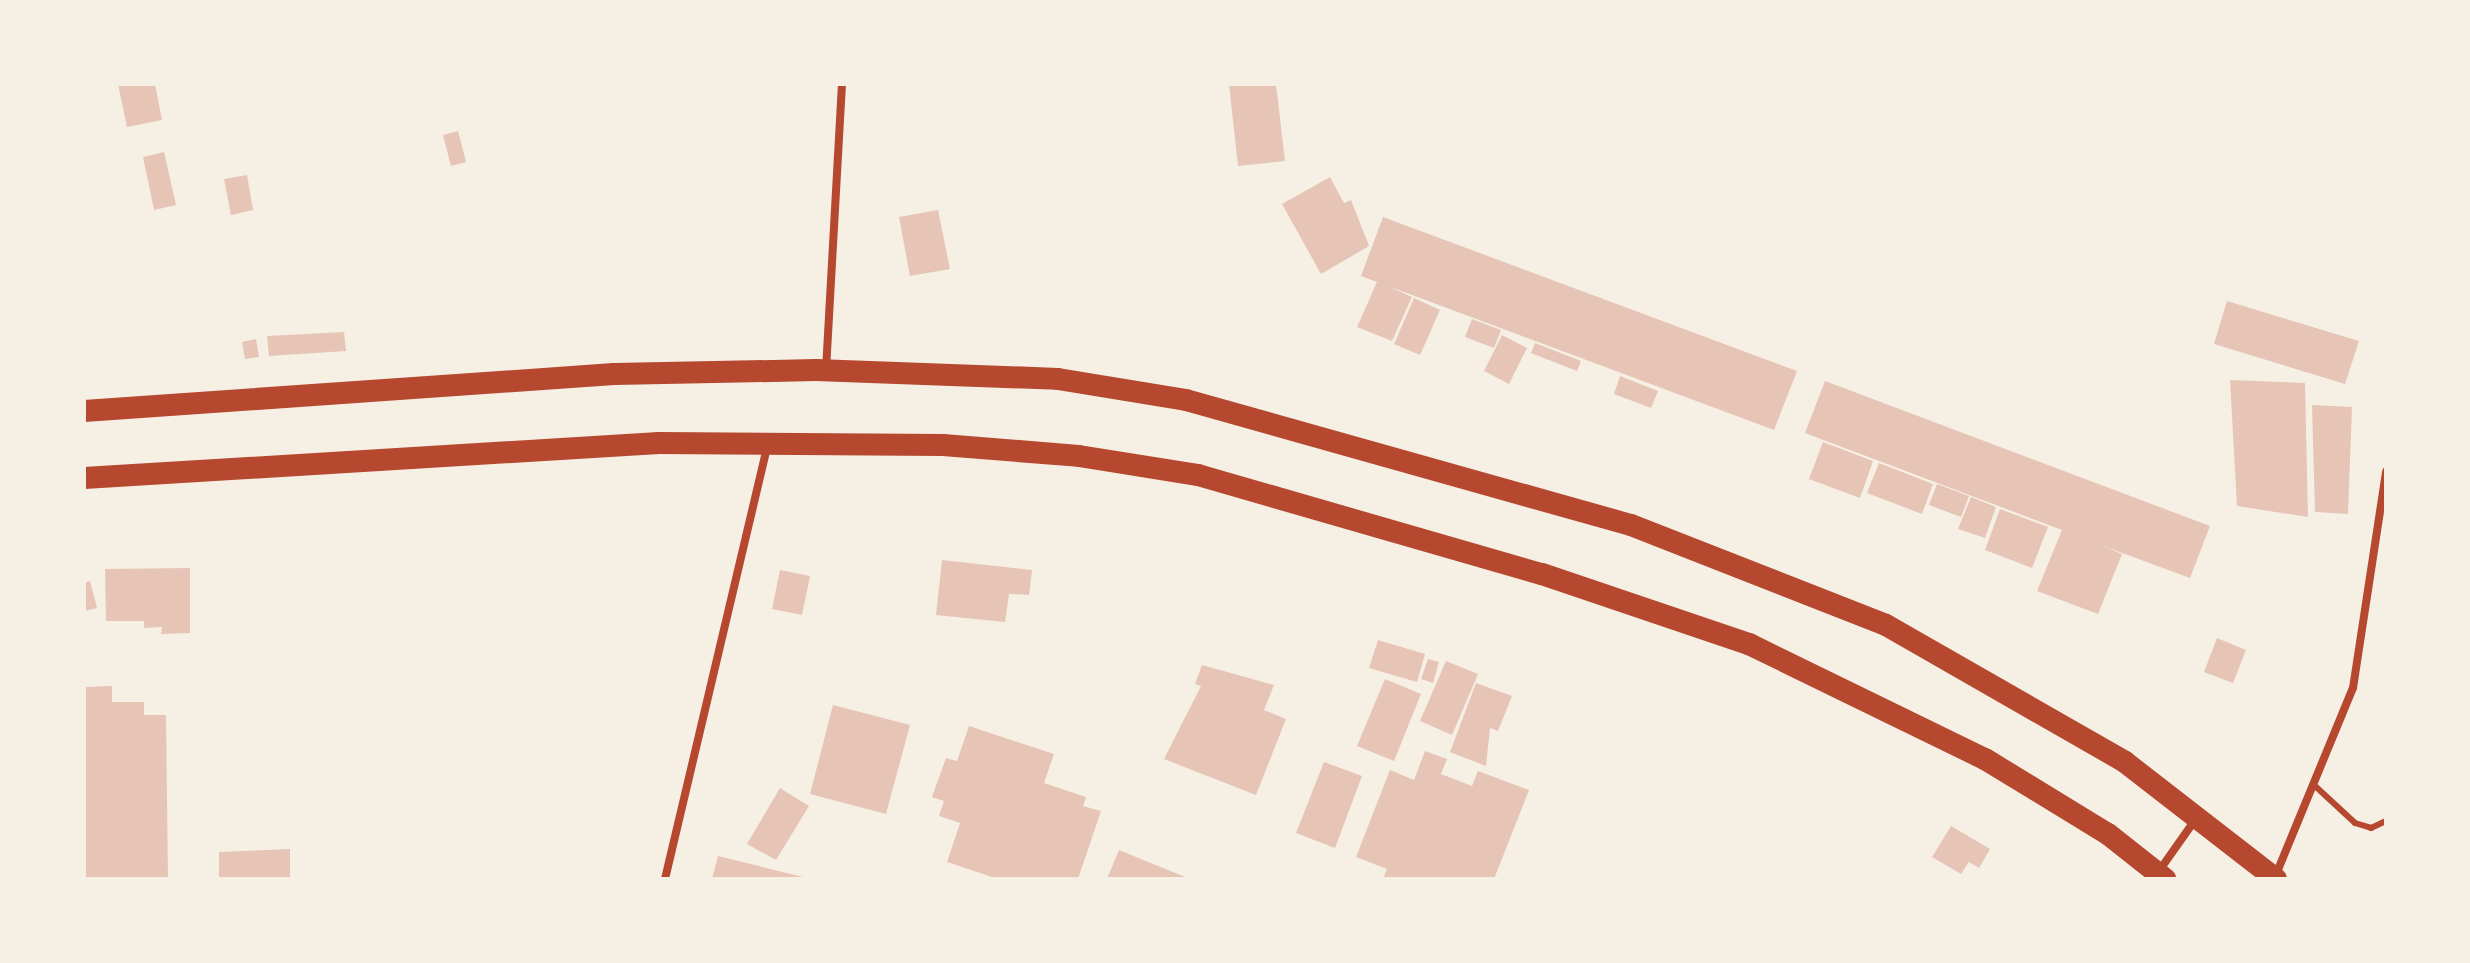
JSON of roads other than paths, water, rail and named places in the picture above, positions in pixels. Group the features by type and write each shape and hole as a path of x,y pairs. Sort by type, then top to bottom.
{"highway":[{"path":"84,411 614,374 826,371 1058,379 1186,400 1631,525 1886,625 2009,689 2198,816 2275,879"},
{"path":"84,478 504,448 943,445 1109,460 1319,506 1542,574 1749,644 1871,698 2108,834 2160,877"}],"street":[{"path":"826,371 842,84"},
{"path":"665,879 767,445"},
{"path":"2275,879 2353,688 2386,472"},
{"path":"2160,877 2198,816"}],"lane":[{"path":"2314,785 2355,823 2371,828 2386,821"}]}
